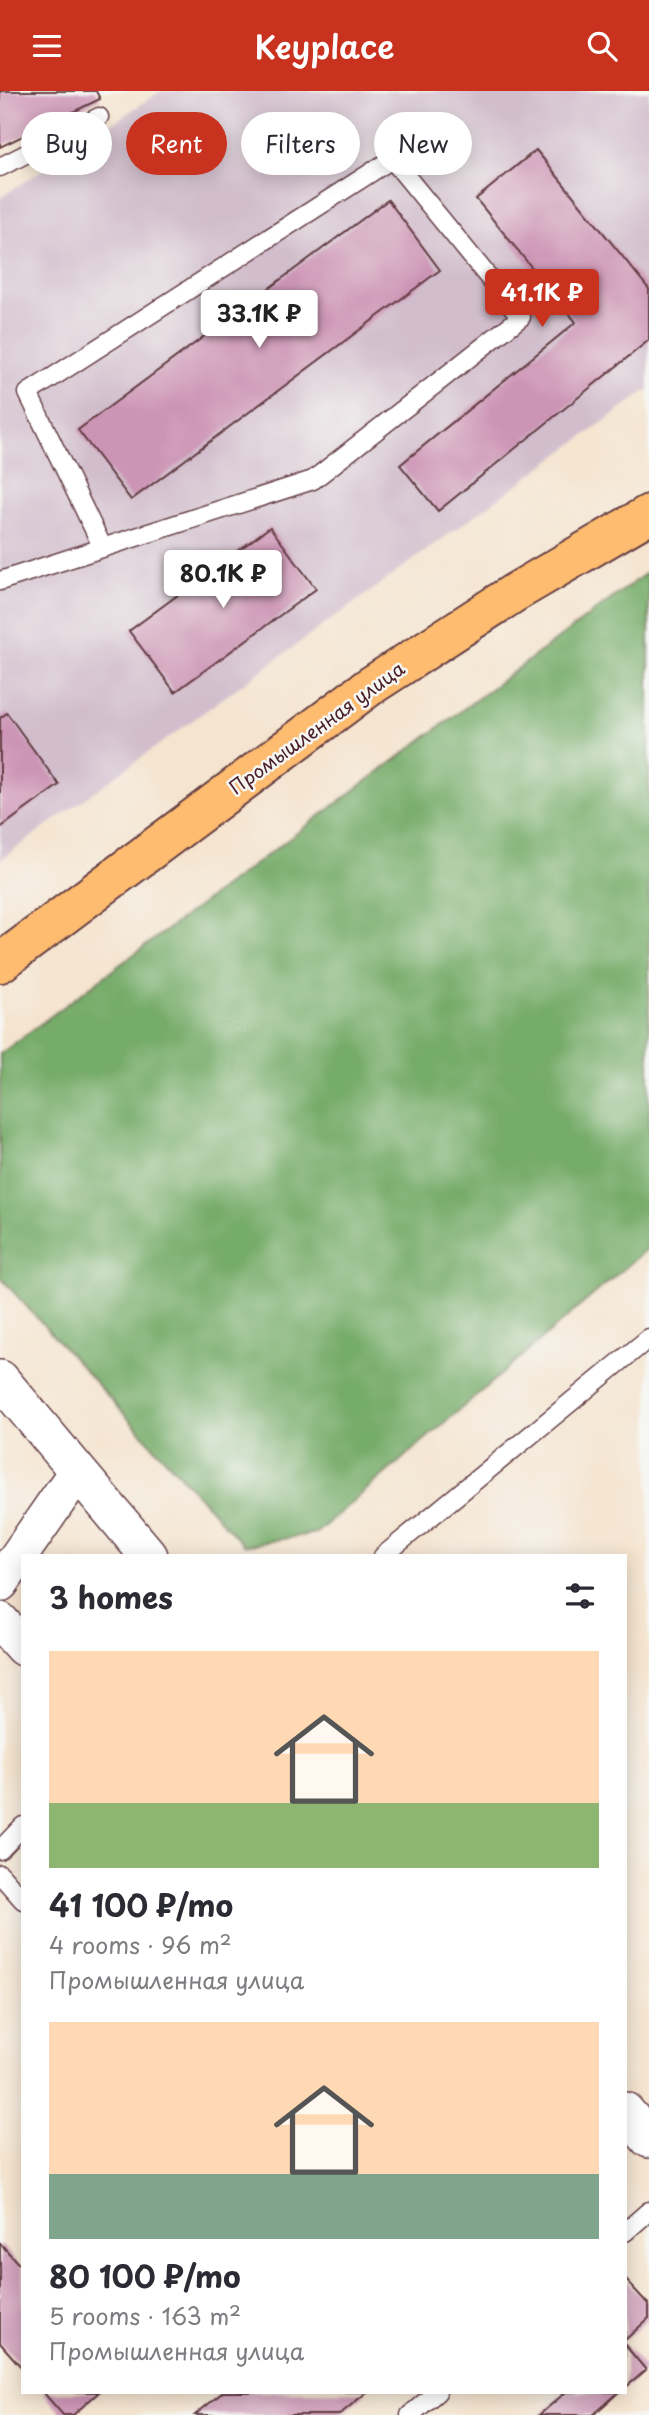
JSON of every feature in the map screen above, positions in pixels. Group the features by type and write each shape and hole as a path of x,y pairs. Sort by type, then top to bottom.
{"main road":[{"name":"Промышленная улица","path":"0,963 369,687 514,593 649,514"}],"street":[{"path":"0,1379 147,1554"},
{"path":"0,1583 77,1472"},
{"path":"0,1621 21,1645"},
{"path":"627,2113 649,2139"}],"lane":[{"path":"0,167 21,156"},
{"path":"0,581 103,548 313,480 521,317 392,159 28,393 103,548"},
{"path":"385,1554 649,1338"},
{"path":"0,1850 21,1828"},
{"path":"0,1874 21,1898"},
{"path":"627,2230 649,2211"},
{"path":"410,2415 435,2394"}],"shaded area":[{"path":"161,91 649,91 649,389 0,860 0,198 35,175 112,175 112,124 126,114 126,175 227,175 227,112 129,112"}],"green space":[{"path":"649,571 649,1247 316,1533 244,1546 0,1277 0,1054"}],"building":[{"path":"0,91 96,91 100,99 73,112 21,112 21,137 0,147"},
{"path":"536,150 649,289 649,340 438,511 400,465 576,322 476,199"},
{"path":"388,200 440,270 131,500 78,430"},
{"path":"270,527 316,589 175,692 129,631"},
{"path":"7,713 59,785 0,828 0,718"},
{"path":"0,2243 21,2267 21,2367 0,2343"},
{"path":"627,2281 649,2305 649,2318 627,2338"},
{"path":"627,2347 646,2370 627,2386"},
{"path":"45,2394 97,2394 73,2415 63,2415"},
{"path":"221,2394 365,2394 339,2415 195,2415"},
{"path":"564,2394 617,2394 593,2415 539,2415"}]}
